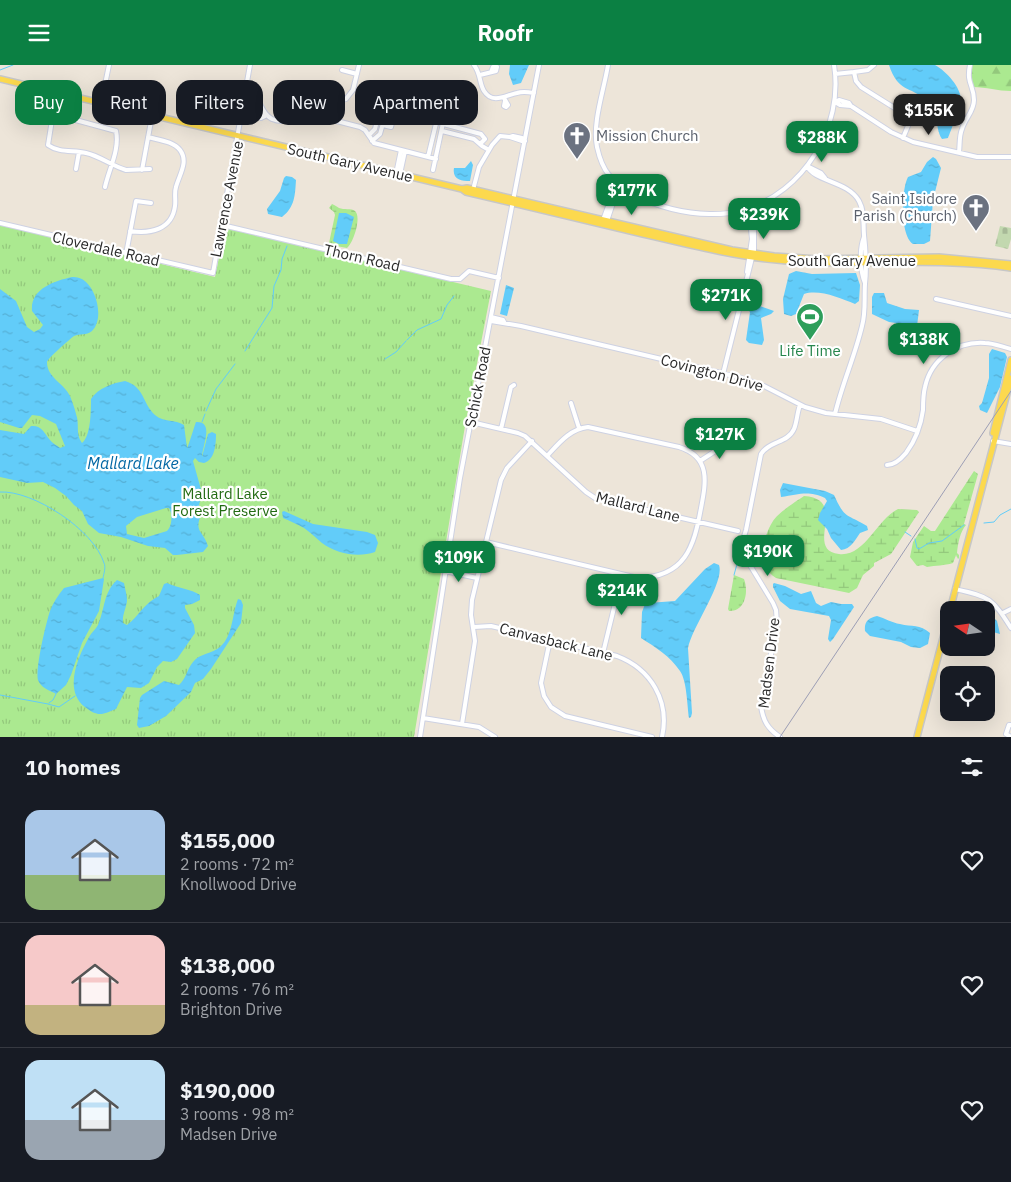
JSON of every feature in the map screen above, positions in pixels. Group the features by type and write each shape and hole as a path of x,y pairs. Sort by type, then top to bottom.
{"main road":[{"name":"South Gary Avenue","path":"0,79 92,102"},
{"name":"South Gary Avenue","path":"166,119 473,190 715,251 808,263 972,259 1011,264"},
{"name":"South Gary Avenue","path":"462,189 466,192 605,220 751,255"},
{"name":"South Gary Avenue","path":"922,259 1011,268"},
{"path":"953,601 993,441 1011,360"},
{"path":"993,441 996,437 1011,378"},
{"path":"917,737 940,649"}],"street":[{"path":"106,80 109,65"},
{"name":"Lawrence Avenue","path":"247,80 250,65"},
{"path":"263,109 267,115 277,120 289,118 302,98 309,96 336,101 346,99 352,90 359,65"},
{"path":"474,65 480,75 483,90 495,98 504,99 520,92 534,93"},
{"name":"Schick Road","path":"420,737 445,571 471,422 539,65"},
{"path":"608,65 596,124 596,141 601,160 608,174 622,186 651,202 683,211 719,214 749,209 778,193 807,166 826,135 835,101 834,65"},
{"path":"835,75 868,70 874,65"},
{"path":"959,153 962,129 973,107 974,95 968,78 970,65"},
{"path":"342,70 357,73"},
{"path":"480,75 491,72"},
{"path":"854,72 859,86 910,118 903,138"},
{"path":"835,101 840,105 851,107 903,138 959,153 982,157 1011,157"},
{"path":"82,122 116,131 118,139 105,187"},
{"path":"345,123 360,127 369,135 372,141 382,146 436,159"},
{"path":"51,125 48,145 53,149 92,155 126,170 150,169"},
{"path":"142,170 150,125"},
{"name":"Lawrence Avenue","path":"213,273 240,125"},
{"path":"369,135 375,129 376,125"},
{"path":"372,141 378,136 383,125 391,127 392,125"},
{"path":"428,157 435,125"},
{"path":"433,170 443,125"},
{"path":"450,125 480,134 485,139 480,144"},
{"path":"442,131 474,139 489,150"},
{"path":"473,190 479,167 500,136 525,141"},
{"path":"130,231 152,232 162,228 169,220 174,210 176,187 183,165 182,155 175,145 148,137"},
{"path":"398,174 403,151"},
{"path":"76,169 79,152"},
{"path":"807,166 810,171 846,189 859,201 862,212 865,311 835,414"},
{"path":"605,220 610,201 622,186"},
{"path":"126,254 136,201 151,203"},
{"path":"723,374 751,255 752,231 749,209"},
{"name":"Cloverdale Road","path":"0,223 213,273"},
{"name":"Thorn Road","path":"222,225 451,279 460,279 469,271 499,278"},
{"path":"936,299 1011,316"},
{"name":"Covington Drive","path":"491,319 723,374 764,386 800,405 835,414 882,419 917,431"},
{"path":"887,465 892,465 901,459 911,445 921,419 927,379 935,365 946,354 959,346 978,343 992,344 1011,349"},
{"path":"501,429 511,387 514,385"},
{"path":"571,403 579,428"},
{"name":"Madsen Drive","path":"780,737 767,726 761,706 777,623 776,610 745,557 742,543 761,453 766,448 789,436 794,430 800,405"},
{"name":"Mallard Lane","path":"471,422 518,433 532,441 586,492 595,498 738,531"},
{"path":"486,542 622,575 646,577 669,571 682,561 690,550 696,536 706,480 700,461 691,452 679,447 596,427 579,428 567,435 547,456"},
{"path":"462,724 475,641 471,606 502,476 532,441"},
{"path":"993,441 1011,444"},
{"path":"700,461 729,442"},
{"path":"445,571 477,578"},
{"path":"603,653 622,575"},
{"path":"956,589 986,597 995,603 1011,628"},
{"path":"1003,613 1011,609"},
{"name":"Canvasback Lane","path":"474,627 491,626 550,640 624,659 637,666 654,685 660,698 664,715 662,737"},
{"path":"550,640 541,683 542,693 555,711 565,716 652,737"},
{"path":"423,718 480,727 495,737"},
{"path":"1011,725 1009,725 1006,734 1011,737"}],"green space":[{"path":"972,65 1011,65 1011,91 973,87 970,80"},
{"path":"332,204 341,209 353,210 357,214 356,230 347,248 329,243 335,215 329,208"},
{"name":"Mallard Lake Forest Preserve","path":"0,225 215,277 225,228 491,291 465,426 414,737 0,737"},
{"path":"1000,226 1011,228 1011,239 1008,249 995,246"},
{"path":"974,471 978,474 964,524 966,525 959,542 957,553 959,558 956,555 953,563 946,565 917,566 910,557 913,542 924,526 931,531 935,531"},
{"path":"804,496 817,499 824,506 826,515 825,544 829,550 839,554 856,550 890,514 898,509 917,510 919,512 891,554 874,563 874,566 863,575 857,588 849,593 776,578 766,567 763,552 769,528 779,515"},
{"path":"734,575 744,579 746,595 739,608 729,611 728,609"}],"water":[{"path":"510,65 529,65 521,83 513,85 509,74"},
{"path":"889,65 935,65 952,80 961,100 948,138 942,139 931,104 900,84 892,74"},
{"path":"933,157 941,168 933,200 930,241 924,244 913,244 906,232 904,223 903,202 906,183 908,177 921,172 927,162"},
{"path":"471,161 473,165 470,181 460,180 454,175 454,168 465,168"},
{"path":"286,176 296,180 295,196 292,205 282,217 268,214 267,209 280,191"},
{"path":"339,213 346,213 354,217 347,244 339,244 333,241"},
{"path":"796,271 812,274 856,273 860,285 859,301 855,304 830,295 804,294 796,314 791,316 784,314 783,299 789,274"},
{"name":"Mallard Lake","path":"76,277 84,281 90,286 98,306 98,320 92,331 74,336 54,353 47,362 50,372 70,396 82,443 89,429 91,399 106,387 125,381 140,391 155,415 184,425 187,448 196,422 205,425 206,435 202,457 208,434 212,432 216,434 215,447 211,459 204,463 199,462 195,458 193,461 202,493 199,505 202,513 198,524 208,546 203,552 173,555 165,548 148,546 121,537 99,533 88,524 82,511 55,488 43,482 27,483 0,477 0,430 24,434 31,426 35,426 40,428 60,448 65,446 56,424 40,416 32,415 22,428 0,422 0,289 16,301 27,327 34,332 43,325 32,311 32,303 35,297 44,287","holes":["169,508 171,520 167,531 144,538 127,534 126,526 137,517"]},
{"path":"506,285 514,288 507,316 500,314"},
{"path":"874,293 884,293 887,303 905,309 919,310 914,337 905,337 899,332 896,323 889,322 872,314 872,297"},
{"path":"746,301 774,311 761,318 764,340 762,345 749,343 746,340 750,312 745,306"},
{"path":"992,349 1005,353 1007,357 1000,387 987,413 980,410 979,406 982,403 989,378 989,354"},
{"path":"783,483 825,491 834,495 843,512 867,526 868,530 860,533 850,546 841,550 831,538 827,529 818,520 827,501 825,498 808,494 781,497 780,490"},
{"path":"284,511 313,524 367,532 375,535 378,543 375,552 355,555 334,550 304,528 283,518 282,512"},
{"path":"714,563 719,565 720,573 688,648 692,713 689,718 685,687 680,671 667,656 641,638 642,612 645,604 648,603 675,601 705,569"},
{"path":"103,578 99,611 82,643 66,685 56,694 41,685 37,674 41,646 50,611 64,588"},
{"path":"117,580 124,583 127,601 123,623 127,625 149,602 159,596 164,584 167,583 193,591 200,595 200,600 185,605 194,625 195,633 177,659 171,662 163,661 157,667 149,683 141,688 127,687 116,709 103,714 97,714 78,700 74,683 75,673 85,645 98,625 109,590"},
{"path":"774,583 801,594 811,591 816,603 821,606 831,602 852,604 854,607 830,642 828,639 831,620 829,616 790,609 780,601 773,587"},
{"path":"238,599 241,600 243,605 241,623 211,669 203,679 195,683 191,692 166,716 149,726 139,728 137,725 142,695 164,681 179,685 196,659 220,647 230,631"},
{"path":"877,616 926,630 930,633 928,644 920,648 911,647 901,642 870,636 865,631 866,623 869,619"},
{"path":"995,619 997,621 1000,634 995,633"}],"waterway":[{"path":"0,70 13,65"},
{"path":"245,351 272,308 274,286 281,270 282,259 287,246"},
{"path":"407,340 417,330 441,319 447,305 454,296"},
{"path":"385,359 396,352 406,341"},
{"path":"206,411 216,389 235,364"},
{"path":"202,422 205,414"},
{"path":"0,492 14,493 29,498 61,514 88,538 98,550 105,565 103,578"},
{"path":"984,523 994,522 1000,515 1011,509"},
{"path":"915,539 919,549 929,543 942,541 964,525"},
{"path":"905,532 911,536"},
{"path":"745,545 755,539 766,539"},
{"path":"734,575 740,553"},
{"path":"49,703 56,694"},
{"path":"0,695 59,707 75,696"}],"railway":[{"path":"780,737 1011,391"}],"place":[{"name":"Mission Church","path":"577,160"},
{"name":"Saint Isidore Parish (Church)","path":"976,232"},
{"name":"Life Time","path":"810,341"}]}
